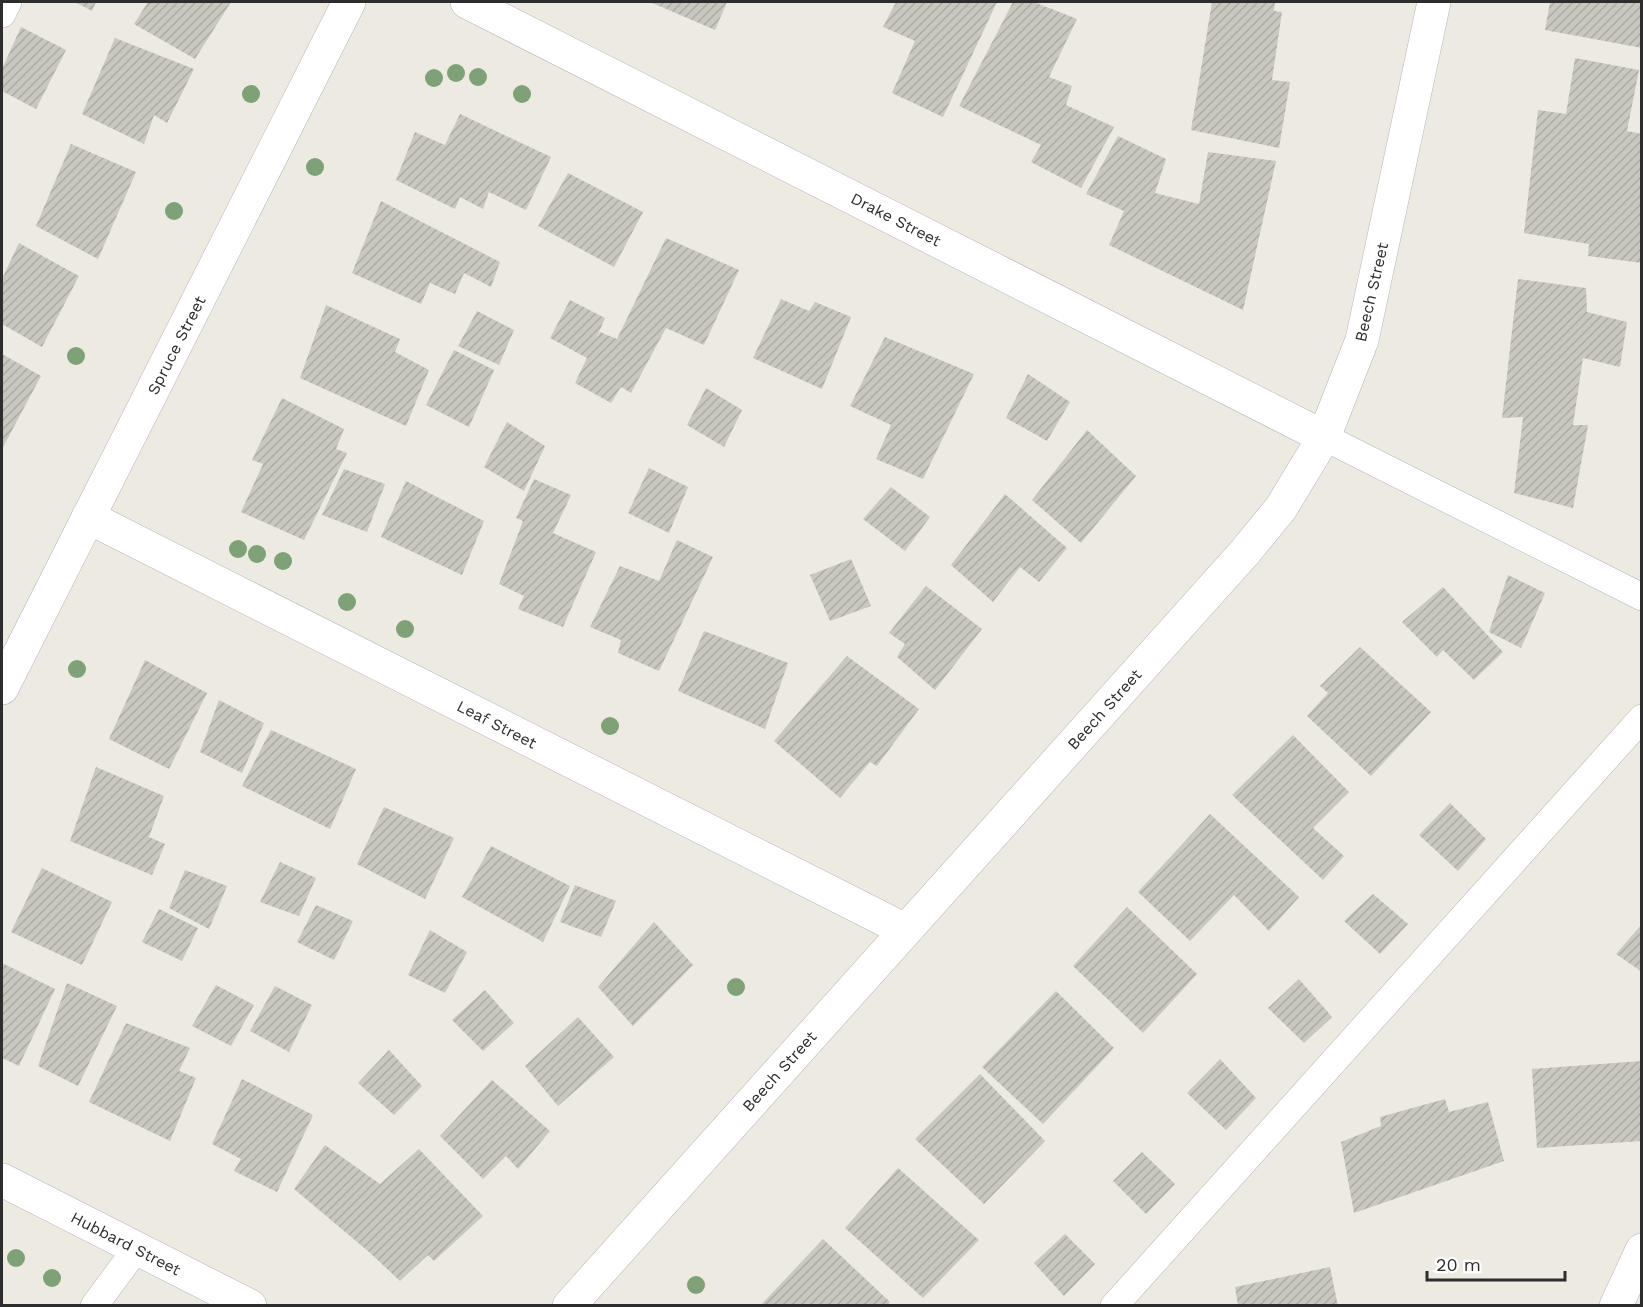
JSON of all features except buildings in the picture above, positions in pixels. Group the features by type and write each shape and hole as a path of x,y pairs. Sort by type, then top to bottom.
{"street":[{"name":"Spruce Street","path":"2,688 350,2"},
{"name":"Drake Street","path":"467,2 1324,437"},
{"name":"Beech Street","path":"569,1305 1245,552 1281,508 1324,437 1362,340 1434,2"},
{"name":"Leaf Street","path":"88,517 905,930"},
{"name":"Hubbard Street","path":"2,1180 250,1305"},
{"path":"1616,1305 1641,1250"}],"lane":[{"path":"2,14 8,2"},
{"path":"1324,437 1641,597"},
{"path":"1114,1305 1641,718"},
{"path":"94,1305 137,1248"}]}
